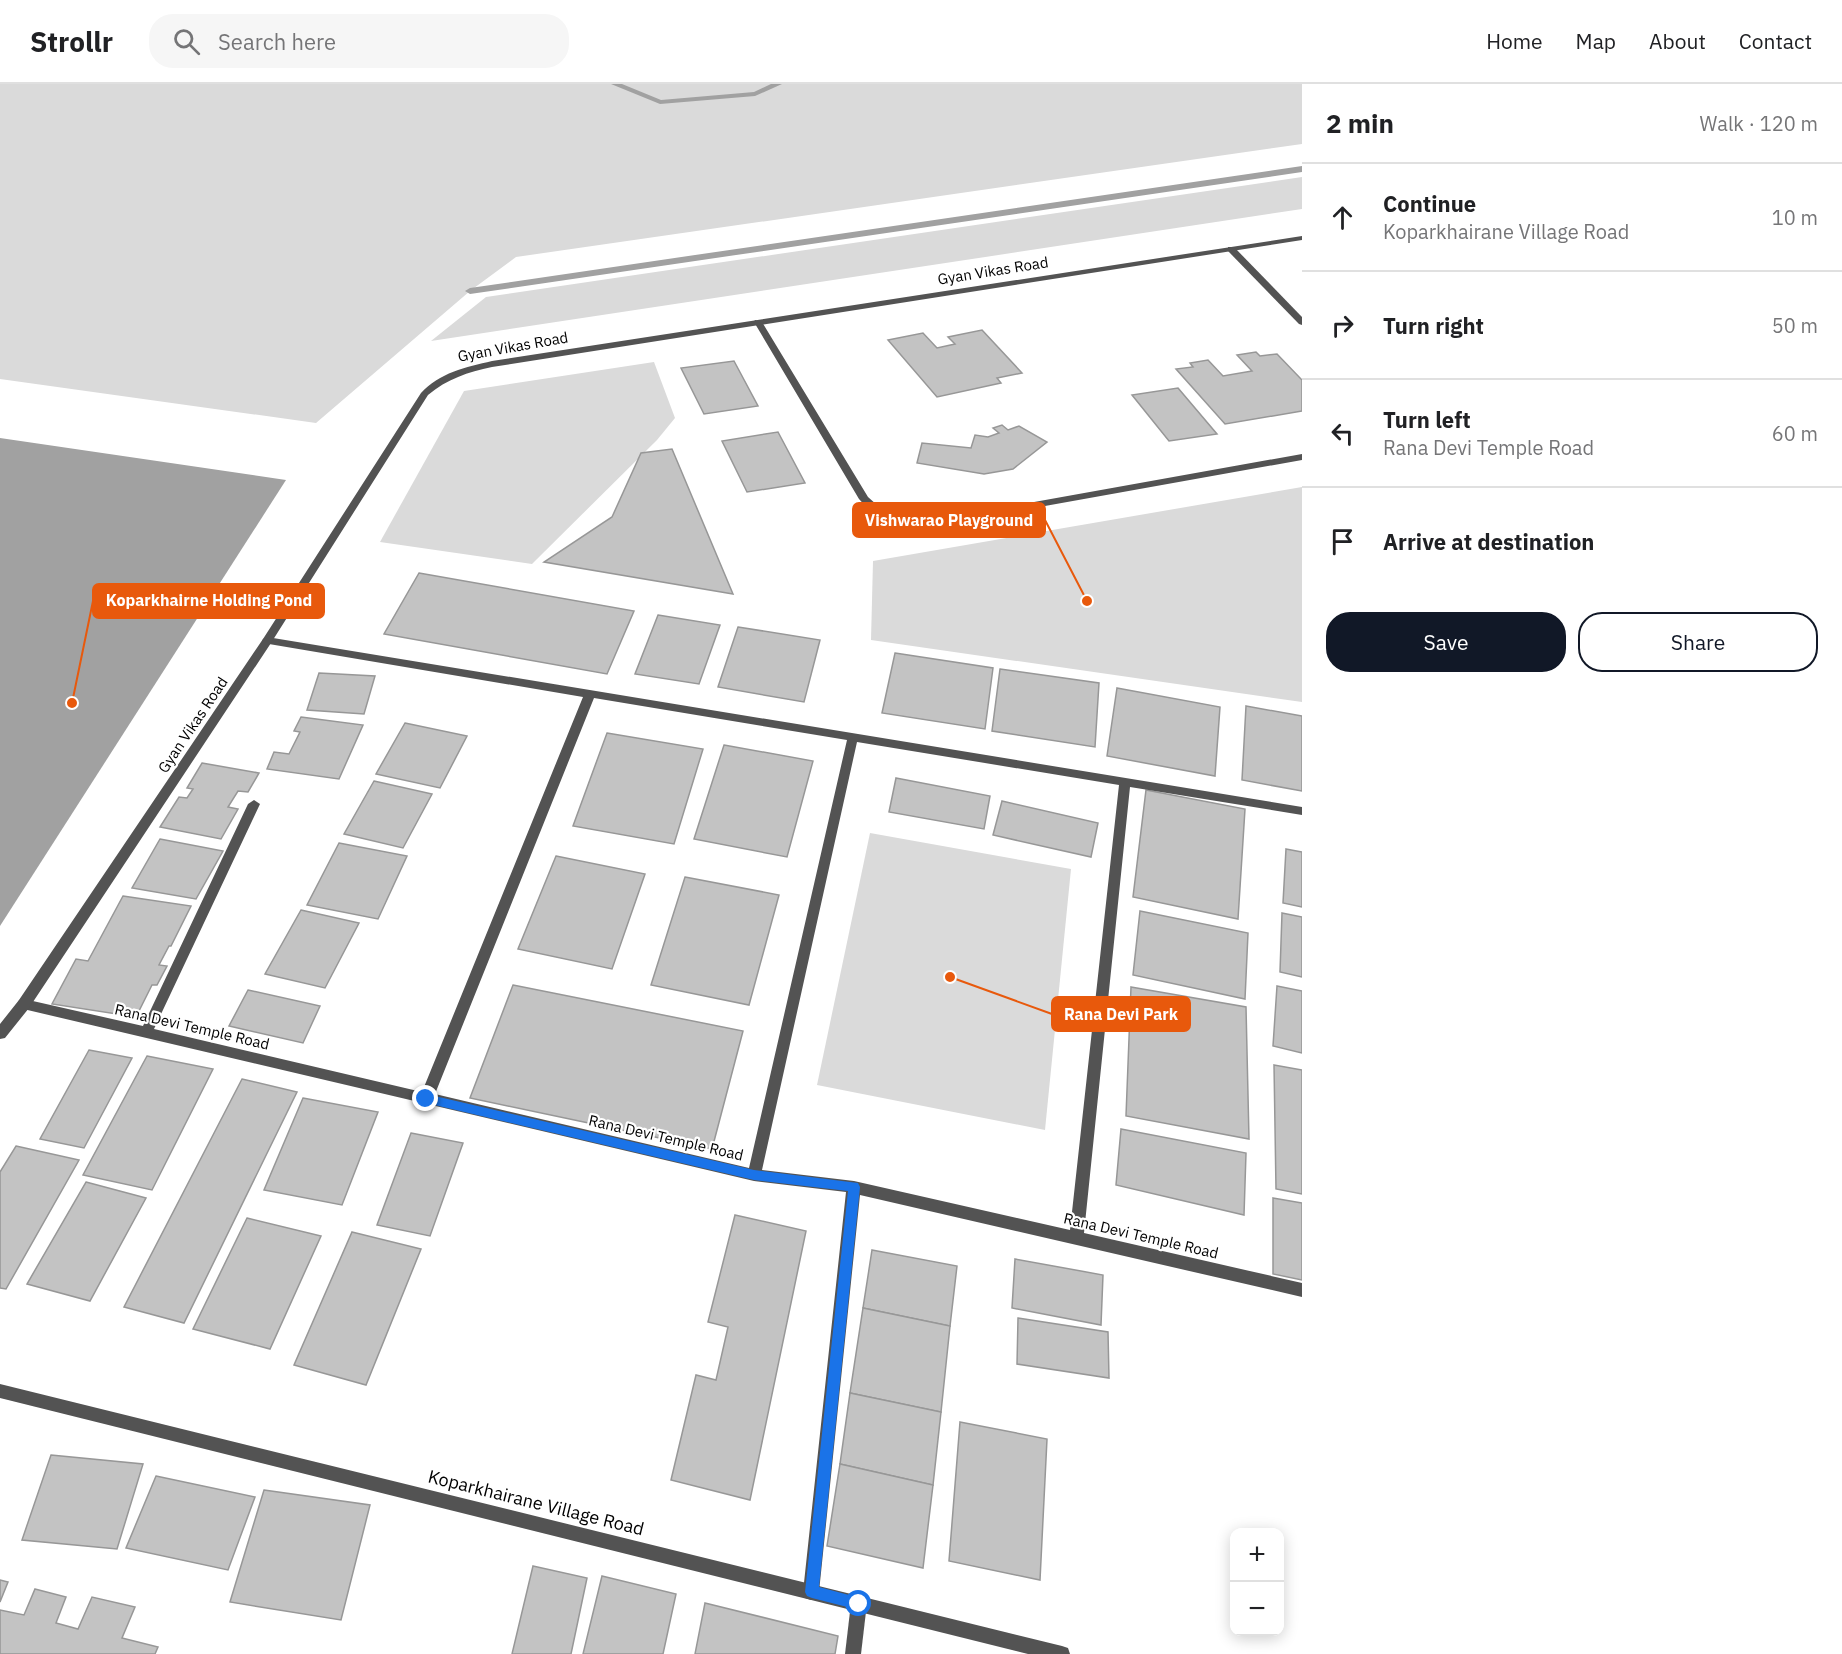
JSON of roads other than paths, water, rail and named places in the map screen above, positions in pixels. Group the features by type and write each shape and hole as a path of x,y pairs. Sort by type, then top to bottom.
{"street":[{"name":"Gyan Vikas Road","path":"0,1034 24,1004 267,641 424,393 438,381 460,371 492,364 1302,237"},
{"path":"1231,249 1302,322"},
{"path":"758,322 864,499 883,515 913,521 950,520 1302,457"},
{"path":"267,641 1302,811"},
{"path":"426,1099 590,694"},
{"path":"754,1175 853,737"},
{"path":"1076,1239 1125,782"},
{"path":"146,1033 254,804"},
{"name":"Rana Devi Temple Road","path":"24,1004 754,1175 854,1187 1302,1290"},
{"path":"812,1592 854,1187"},
{"name":"Koparkhairane Village Road","path":"0,1390 1062,1654"},
{"path":"853,1654 859,1604"}],"waterway":[{"path":"615,84 660,102 755,94 778,84"},
{"path":"470,291 1302,169"}],"place":[{"name":"Vishwarao Playground","path":"1087,601"},
{"name":"Koparkhairne Holding Pond","path":"72,703"},
{"name":"Rana Devi Park","path":"950,977"}]}
